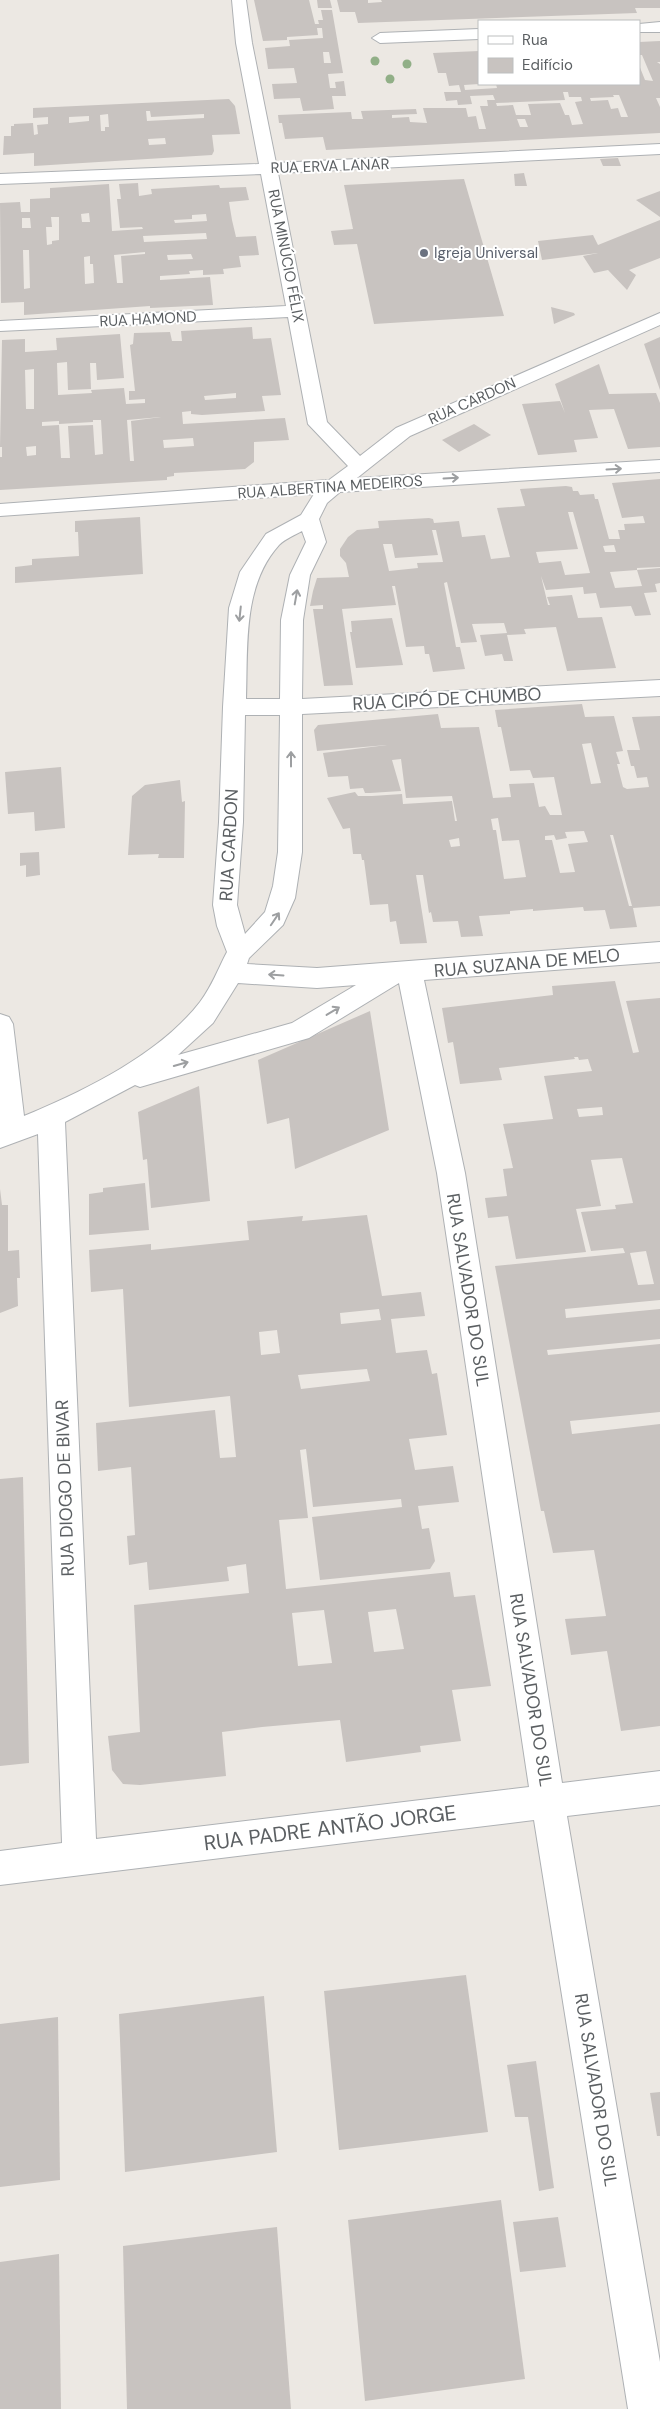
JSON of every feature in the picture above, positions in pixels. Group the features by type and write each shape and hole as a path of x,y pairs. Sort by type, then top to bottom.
{"street":[{"name":"RUA MINÚCIO FÉLIX","path":"239,0 244,43 318,424 360,467"},
{"path":"640,28 660,27"},
{"path":"380,38 478,34"},
{"name":"RUA ERVA LANAR","path":"0,179 660,149"},
{"name":"RUA HAMOND","path":"0,326 296,311"},
{"name":"RUA CARDON","path":"235,962 225,905 231,822 234,707 240,608 250,572 273,540 309,519 320,500 333,487 403,432 660,318"},
{"name":"RUA ALBERTINA MEDEIROS","path":"0,510 660,466"},
{"path":"235,962 265,932 276,919 281,908 290,852 292,620 300,575 316,542 309,519"},
{"name":"RUA CIPÓ DE CHUMBO","path":"234,707 292,707 660,688"},
{"name":"RUA SUZANA DE MELO","path":"6,1135 51,1117 118,1082 166,1050 198,1022 235,962 317,978 660,952"},
{"name":"RUA SUZANA DE MELO","path":"118,1082 300,1031 402,973"},
{"name":"RUA SALVADOR DO SUL","path":"402,973 451,1173 548,1801 648,2409"},
{"path":"0,1024 6,1135"},
{"name":"RUA DIOGO DE BIVAR","path":"51,1117 80,1859"},
{"name":"RUA PADRE ANTÃO JORGE","path":"0,1868 660,1788"}],"building":[{"path":"254,0 309,0 315,24 319,24 318,20 323,20 321,10 332,10 343,73 328,74 330,88 336,88 335,82 344,81 346,96 332,96 334,109 303,111 300,98 274,99 272,84 297,83 294,68 268,69 265,48 290,46 289,40 323,38 322,28 317,28 318,35 287,37 287,40 263,41","holes":["323,52 329,52 331,63 324,63"]},
{"path":"317,0 330,0 332,8 318,8"},
{"path":"337,0 368,0 368,3 382,2 381,0 660,0 660,8 635,8 637,13 358,23 355,12 340,12"},
{"path":"660,41 660,62 657,62 660,64 660,98 656,98 660,107 660,133 326,150 323,137 285,139 282,123 279,123 278,115 351,112 352,119 363,119 361,111 416,109 417,114 392,115 392,118 409,117 410,122 427,123 423,108 466,108 468,117 476,116 479,129 486,129 480,106 488,106 487,100 495,100 493,95 470,96 472,104 458,105 457,100 446,101 444,92 461,92 459,85 449,86 446,73 438,73 433,53 478,51 478,84 464,85 465,90 497,88 496,85 640,85 640,68 645,80 653,81 642,55 640,55 640,42","holes":["563,92 568,92 569,97 581,97 582,101 575,102 583,124 572,125 569,115 565,115 560,103 528,104 531,115 516,115 513,105 497,106 496,103 565,100","619,95 628,117 621,117 618,108 611,109 608,100 591,101 590,98","517,119 525,119 528,127 520,127"]},
{"path":"229,99 235,106 240,134 212,135 214,151 212,155 34,166 34,153 3,155 4,136 11,136 11,126 14,126 14,124 33,123 34,135 38,134 37,125 48,124 48,117 33,118 33,108","holes":["146,111 150,111 151,117 204,114 204,118 147,121","108,114 109,127 105,127 105,131 101,131 100,115","89,116 89,121 69,123 69,117","165,138 166,144 149,145 148,139"]},
{"path":"618,158 621,166 603,166 600,159"},
{"path":"524,173 527,186 515,186 514,174"},
{"path":"464,179 504,316 374,324 357,244 334,245 331,231 353,229 344,185"},
{"path":"138,183 139,196 152,194 151,189 219,185 220,188 246,187 249,200 229,202 232,220 236,237 256,236 259,255 239,256 241,267 223,269 224,274 203,275 203,270 189,271 190,274 160,276 160,280 210,277 213,305 150,308 150,306 24,315 24,302 1,303 0,203 20,202 21,212 30,212 30,199 50,198 50,188 109,184 112,231 143,229 142,227 120,228 117,199 121,199 119,184","holes":["89,213 90,222 82,222 81,214","206,214 207,221 175,223 174,220 192,219 192,215","51,217 59,217 59,240 52,241 52,244 47,245 46,227 52,227","22,218 30,218 31,228 22,228","206,233 207,239 144,242 143,236","23,250 29,250 30,288 24,289","145,252 145,254 121,256 123,283 117,283 114,255","191,254 193,259 168,260 167,255","90,256 90,264 93,264 94,283 85,284 84,257"]},
{"path":"660,191 660,217 636,200"},
{"path":"660,220 660,258 629,270 636,275 627,290 608,270 594,273 583,256 598,253 542,260 538,241 593,235 598,245"},
{"path":"551,307 574,313 575,315 554,324"},
{"path":"252,327 253,339 271,338 281,395 262,396 265,411 202,415 191,414 191,411 182,412 183,424 285,418 289,440 254,442 254,462 245,469 174,473 174,476 167,477 167,480 0,490 0,457 2,457 2,447 0,447 2,340 25,339 25,352 57,350 56,338 120,334 124,378 97,380 96,363 90,363 91,389 68,390 67,362 57,363 58,395 92,393 91,390 124,388 126,404 145,403 145,399 129,400 129,391 135,391 130,345 133,344 134,333 170,332 172,341 182,341 181,331","holes":["34,369 34,409 26,409 25,370","236,393 236,398 205,400 204,396","161,417 131,421 134,461 130,461 127,420","101,420 103,454 95,455 93,425 68,426 70,458 61,458 59,425 42,426 42,422 59,421 59,424","193,438 194,446 164,448 163,440","36,446 36,455 27,456 26,447"]},
{"path":"660,337 660,390 644,344"},
{"path":"599,364 609,394 656,393 660,403 660,447 628,449 614,409 589,410 598,438 574,440 577,452 538,455 522,404 560,401 565,413 555,384"},
{"path":"474,424 491,435 459,452 442,440"},
{"path":"660,479 660,567 637,568 637,570 660,568 660,583 655,584 657,592 644,593 651,615 635,616 631,606 600,608 596,593 584,594 583,587 546,590 541,576 548,605 550,605 547,597 572,595 578,618 602,617 616,668 567,671 556,627 524,629 526,634 507,635 513,661 504,661 502,654 485,656 480,635 507,633 504,623 472,624 477,642 461,643 447,582 444,583 456,647 460,647 465,669 433,672 429,654 425,654 424,646 406,647 395,586 392,586 396,605 342,609 353,685 324,686 313,609 323,609 323,605 310,606 313,591 317,578 349,577 346,563 340,556 340,549 348,537 357,530 379,528 378,521 429,518 433,519 434,523 459,521 462,537 485,535 491,559 510,557 497,508 525,506 520,489 566,486 572,487 573,491 578,491 580,495 594,494 595,499 598,499 609,539 620,539 618,530 625,530 624,524 645,523 643,516 622,518 612,483","holes":["568,512 573,512 590,573 565,575 561,561 539,563 536,552 578,549","432,530 436,530 443,562 417,563 418,568 389,571 383,544 392,544 395,558 438,555","614,545 616,552 605,552 603,546","637,570 642,586 615,588 610,572"]},
{"path":"140,517 143,574 15,583 15,567 32,565 32,559 79,556 78,532 75,532 75,521"},
{"path":"392,618 403,665 356,668 350,632 352,632 351,621"},
{"path":"582,704 585,717 614,716 623,751 616,752 620,764 617,764 623,787 627,789 649,787 647,777 637,778 634,766 631,766 627,750 640,750 632,717 660,716 660,906 633,908 637,927 610,929 605,910 584,911 583,907 533,911 533,909 510,911 510,914 479,916 483,936 461,937 458,921 433,922 431,912 429,913 423,875 416,875 427,943 400,944 396,921 390,922 388,904 370,905 364,860 362,860 361,854 353,854 350,828 343,829 327,798 355,792 358,796 402,794 403,804 452,801 455,821 457,821 452,796 406,798 401,759 392,760 401,791 365,793 363,788 350,789 348,776 328,777 323,753 387,745 317,751 314,730 318,725 438,714 441,728 479,727 493,798 511,797 509,784 534,783 539,807 545,806 550,815 562,815 554,777 533,778 530,770 510,771 501,727 498,727 495,710","holes":["591,743 601,783 591,784 582,744","498,818 502,841 519,840 526,877 504,879 496,830 493,830 491,819","584,831 588,842 568,844 575,872 560,873 552,840 545,840 545,836 554,835 556,840 567,838 565,832","610,835 613,835 632,906 629,906","459,838 460,846 451,847 449,840"]},
{"path":"61,767 65,828 35,831 34,812 8,814 5,772"},
{"path":"180,780 182,802 185,801 184,858 158,858 159,854 128,855 132,796 145,785"},
{"path":"39,852 40,875 26,877 26,865 20,866 20,853"},
{"path":"615,981 633,1053 639,1052 626,1001 660,998 660,1300 565,1309 566,1318 660,1309 660,1339 547,1350 548,1355 660,1344 660,1412 570,1421 572,1434 660,1424 660,1726 621,1731 607,1651 571,1655 565,1619 606,1616 594,1550 553,1553 544,1511 541,1511 495,1266 625,1253 623,1248 591,1251 581,1212 616,1209 615,1205 633,1203 622,1158 591,1160 601,1206 576,1209 586,1252 516,1259 508,1216 488,1218 485,1198 507,1196 503,1169 513,1168 503,1124 553,1119 544,1076 592,1071 588,1059 579,1060 578,1057 574,1057 575,1059 499,1068 502,1080 460,1084 453,1042 448,1043 442,1008 553,995 552,986","holes":["602,1107 603,1115 579,1117 577,1109","646,1251 654,1284 638,1285 630,1253"]},
{"path":"370,1011 389,1130 295,1169 289,1118 267,1124 258,1060"},
{"path":"199,1086 210,1201 151,1208 147,1159 143,1160 138,1112"},
{"path":"145,1183 149,1230 89,1235 89,1194 103,1192 103,1188"},
{"path":"0,1189 2,1205 8,1205 8,1251 19,1250 20,1278 17,1278 18,1306 0,1313"},
{"path":"367,1215 382,1296 421,1292 425,1316 391,1319 396,1353 427,1350 432,1374 437,1373 447,1435 409,1439 415,1470 453,1466 459,1502 418,1506 422,1529 429,1528 435,1561 430,1569 320,1580 312,1517 402,1507 401,1499 313,1507 306,1449 300,1450 308,1518 279,1520 286,1589 450,1572 454,1597 475,1595 491,1686 452,1690 461,1741 420,1746 421,1752 346,1762 340,1720 262,1727 222,1732 226,1776 140,1785 123,1784 112,1770 108,1736 140,1732 134,1605 249,1593 246,1564 227,1567 229,1581 149,1590 147,1562 129,1565 127,1536 135,1535 131,1467 98,1471 96,1423 215,1410 220,1458 236,1457 230,1396 129,1407 123,1289 91,1292 89,1250 151,1244 151,1250 249,1240 247,1221 303,1216 302,1221","holes":["379,1309 381,1320 341,1324 340,1313","277,1330 280,1353 261,1355 259,1332","367,1369 370,1381 301,1389 298,1375","396,1609 404,1649 374,1652 368,1612","324,1610 332,1663 298,1666 292,1613"]},
{"path":"23,1477 29,1763 0,1766 0,1479"},
{"path":"466,1975 488,2132 339,2150 324,1991"},
{"path":"264,1996 277,2152 125,2172 119,2014"},
{"path":"58,2017 60,2180 0,2187 0,2024"},
{"path":"536,2061 554,2188 539,2191 528,2117 515,2117 507,2065"},
{"path":"660,2092 660,2136 657,2136 650,2093"},
{"path":"501,2200 525,2379 365,2401 348,2220"},
{"path":"558,2217 566,2267 520,2272 513,2222"},
{"path":"277,2227 291,2409 127,2409 123,2246"},
{"path":"59,2254 61,2409 0,2409 0,2262"}],"place":[{"name":"Igreja Universal","path":"424,253"}]}
